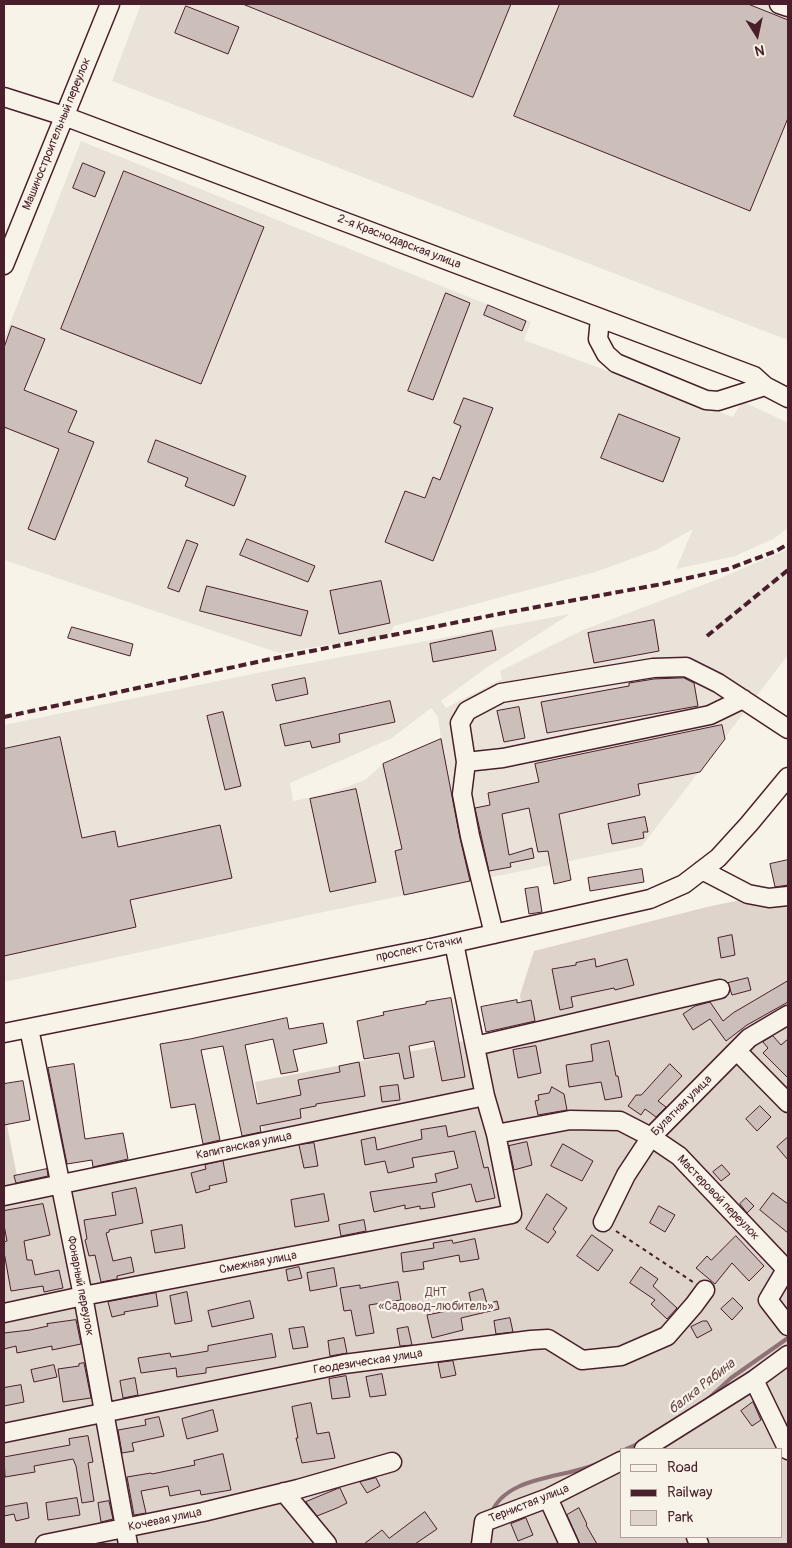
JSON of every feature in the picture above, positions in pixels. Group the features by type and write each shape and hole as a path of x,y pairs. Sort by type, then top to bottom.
{"street":[{"name":"Машиностроительный переулок","path":"4,265 110,4"},
{"path":"779,4 788,8"},
{"name":"2-я Краснодарская улица","path":"4,97 64,116 754,376 764,386 788,398"},
{"path":"600,318 598,339 606,354 616,363 706,400 718,401 764,386"},
{"path":"494,934 470,836 462,794 466,762 460,722 467,711 501,693 653,668 686,667 718,683 788,729"},
{"path":"466,762 503,758 710,716 743,699"},
{"name":"проспект Стачки","path":"4,1033 494,934 650,899 684,884 718,858 788,777"},
{"path":"702,870 748,894 769,898 788,896"},
{"path":"454,942 474,1046 496,1134"},
{"path":"474,1046 720,989"},
{"name":"Булатная улица","path":"603,1222 626,1175 651,1137 749,1038 788,1014"},
{"name":"Фонарный переулок","path":"30,1028 83,1296 126,1536"},
{"path":"737,1051 788,1103"},
{"name":"Капитанская улица","path":"4,1196 485,1096"},
{"name":"Мастеровой переулок","path":"496,1134 570,1120 620,1121 651,1137 679,1156 787,1269"},
{"name":"Смежная улица","path":"4,1313 83,1296 512,1214 496,1134"},
{"path":"787,1269 768,1300 788,1326"},
{"name":"Геодезическая улица","path":"4,1433 344,1364 531,1340 548,1339 582,1360 621,1356 667,1336 705,1290"},
{"path":"652,1447 754,1380 788,1355"},
{"path":"754,1380 788,1450"},
{"name":"Кочевая улица","path":"45,1544 126,1536 203,1512 392,1462"},
{"name":"Тернистая улица","path":"481,1544 484,1522 548,1498 620,1462"},
{"path":"284,1492 326,1544"},
{"path":"548,1498 569,1544"}],"path":[{"path":"603,1222 705,1290"}],"shaded area":[{"path":"141,4 788,4 788,340 112,81"},
{"path":"81,141 531,322 524,340 733,417 742,401 788,423 788,528 773,539 735,556 676,569 693,529 656,550 595,572 394,626 389,635 279,653 4,560 4,339"},
{"path":"788,549 788,655 642,846 314,914 4,982 4,725 267,671 570,614 486,668 441,701 446,708 502,679 500,671 583,630 716,580","holes":["431,708 438,717 441,739 383,764 365,780 330,793 293,801 290,783 392,738"]}],"green space":[{"name":"ДНТ «Садовод-любитель»","path":"788,890 788,1544 4,1544 4,1110 19,1186 264,1135 255,1082 526,1029 520,995 534,951 707,907"}],"building":[{"path":"243,4 511,4 473,97"},
{"path":"560,4 748,4 788,20 788,118 750,211 514,116"},
{"path":"186,6 239,27 228,54 175,33"},
{"path":"83,163 105,172 95,197 73,188"},
{"path":"124,171 264,227 201,384 61,329"},
{"path":"446,293 470,303 433,400 408,391"},
{"path":"488,305 526,321 522,331 484,315"},
{"path":"12,326 45,339 24,390 77,411 68,432 94,442 55,540 28,529 59,449 4,427 4,348"},
{"path":"464,398 493,408 433,561 385,542 405,491 425,498 433,477 440,480 461,426 454,423"},
{"path":"619,414 680,438 663,482 601,458"},
{"path":"156,440 246,476 234,506 185,486 188,478 148,462"},
{"path":"247,539 315,566 308,582 240,555"},
{"path":"187,540 198,544 179,592 168,588"},
{"path":"381,581 390,623 339,634 330,591"},
{"path":"207,586 308,611 301,636 200,611"},
{"path":"654,620 659,651 594,663 588,633"},
{"path":"72,627 133,644 130,656 68,638"},
{"path":"492,631 496,650 433,662 430,644"},
{"path":"305,678 308,694 276,701 272,685"},
{"path":"684,678 694,683 698,706 547,733 541,702 629,686 629,683 654,679"},
{"path":"390,701 395,722 339,734 340,742 312,748 310,741 285,746 280,725"},
{"path":"519,707 525,738 504,742 497,711"},
{"path":"223,712 241,786 225,790 207,716"},
{"path":"722,725 725,739 700,772 638,784 640,795 559,814 571,880 554,884 548,851 538,852 529,808 502,814 509,855 532,848 534,858 510,863 511,867 489,871 475,808 490,805 488,793 539,782 535,764"},
{"path":"60,737 82,838 115,831 118,847 220,825 232,878 130,900 136,927 4,956 4,749"},
{"path":"441,739 470,881 404,895 395,851 402,849 383,764"},
{"path":"356,789 376,882 330,892 310,799"},
{"path":"645,817 648,832 643,832 644,838 612,844 608,824"},
{"path":"788,860 788,885 775,887 770,864"},
{"path":"642,869 644,882 590,891 588,878"},
{"path":"538,887 542,912 529,914 525,889"},
{"path":"732,935 735,955 721,958 718,938"},
{"path":"595,959 596,967 627,959 634,985 571,997 573,1007 560,1010 552,969 576,965 576,963"},
{"path":"748,978 751,990 732,995 728,983"},
{"path":"788,981 788,1002 747,1025 726,1041 710,1019 693,1030 683,1014 695,1006 710,1002 723,1021 733,1013"},
{"path":"451,998 465,1077 442,1081 434,1041 409,1046 414,1077 404,1079 399,1053 364,1059 357,1021 384,1015 383,1012"},
{"path":"517,1000 517,1003 531,1000 535,1021 486,1032 481,1007"},
{"path":"287,1018 289,1029 323,1023 327,1043 293,1050 298,1071 281,1074 273,1039 245,1045 257,1104 301,1095 298,1080 340,1072 339,1066 359,1062 365,1096 316,1104 316,1106 300,1109 301,1118 260,1126 261,1132 242,1136 223,1046 201,1050 220,1140 203,1144 195,1104 171,1108 160,1044"},
{"path":"773,1036 781,1045 788,1039 788,1078 763,1053 768,1048 763,1042"},
{"path":"609,1041 622,1097 605,1100 601,1082 569,1087 566,1065 593,1061 591,1045"},
{"path":"536,1046 541,1073 518,1078 513,1050"},
{"path":"74,1064 85,1139 123,1133 128,1159 93,1167 92,1160 67,1164 48,1068"},
{"path":"670,1064 682,1076 658,1101 666,1107 656,1117 645,1109 641,1115 628,1106 636,1095 641,1095"},
{"path":"23,1081 30,1120 4,1125 4,1084"},
{"path":"398,1085 400,1100 382,1102 380,1087"},
{"path":"552,1087 564,1094 567,1110 538,1115 535,1101 539,1100 538,1095 549,1093"},
{"path":"760,1106 771,1117 757,1131 746,1119"},
{"path":"446,1126 448,1137 475,1131 484,1168 488,1167 495,1198 476,1202 471,1184 432,1193 435,1207 420,1209 420,1206 405,1209 405,1205 374,1212 370,1192 437,1182 435,1174 458,1168 454,1151 412,1158 414,1167 388,1173 385,1161 365,1165 361,1140 375,1137 377,1150 422,1139 421,1130"},
{"path":"788,1137 788,1160 777,1147"},
{"path":"527,1142 532,1165 514,1170 509,1146"},
{"path":"314,1143 318,1166 304,1168 299,1145"},
{"path":"563,1144 593,1161 582,1181 551,1166"},
{"path":"223,1161 227,1182 209,1186 210,1189 196,1193 191,1173 206,1169 205,1165"},
{"path":"722,1165 730,1174 721,1181 713,1172"},
{"path":"47,1169 48,1176 16,1183 14,1176"},
{"path":"136,1188 143,1223 109,1230 106,1233 113,1261 131,1257 134,1272 117,1276 117,1279 101,1282 95,1255 89,1256 85,1240 87,1239 84,1220 116,1215 112,1193"},
{"path":"773,1193 788,1204 788,1233 760,1210"},
{"path":"324,1194 329,1221 295,1227 291,1200"},
{"path":"547,1194 567,1208 553,1229 556,1232 548,1243 526,1229"},
{"path":"746,1198 754,1206 747,1213 740,1204"},
{"path":"43,1204 50,1235 24,1241 27,1260 32,1260 35,1275 59,1270 63,1288 44,1292 43,1286 11,1291 4,1252 4,1242 7,1241 4,1211"},
{"path":"659,1206 675,1215 665,1232 650,1223"},
{"path":"364,1220 366,1231 341,1236 339,1225"},
{"path":"182,1225 185,1248 155,1253 151,1231"},
{"path":"592,1235 613,1250 598,1271 577,1256"},
{"path":"736,1236 764,1266 749,1281 732,1263 715,1284 696,1268 707,1256 711,1260"},
{"path":"475,1239 479,1259 460,1262 459,1255 423,1262 424,1269 403,1272 401,1253 434,1248 433,1243 452,1240 453,1243"},
{"path":"299,1267 302,1278 288,1281 286,1270"},
{"path":"641,1267 658,1279 653,1286 677,1308 667,1319 651,1304 655,1300 630,1283"},
{"path":"334,1268 337,1286 310,1291 307,1273"},
{"path":"398,1282 401,1300 369,1305 374,1333 356,1336 351,1310 344,1311 340,1288 360,1285 360,1288"},
{"path":"483,1289 487,1304 497,1301 499,1309 461,1318 463,1330 432,1338 427,1315 472,1306 469,1293"},
{"path":"187,1292 192,1321 175,1324 170,1296"},
{"path":"156,1293 158,1306 124,1312 125,1314 112,1317 108,1302"},
{"path":"733,1298 743,1308 732,1320 721,1309"},
{"path":"250,1301 254,1318 212,1327 208,1311"},
{"path":"510,1318 513,1332 496,1334 494,1321"},
{"path":"76,1320 81,1344 52,1350 52,1346 17,1353 16,1346 4,1349 4,1333 30,1330 48,1326 47,1324"},
{"path":"707,1321 712,1330 697,1338 691,1327"},
{"path":"304,1327 308,1347 293,1349 289,1329"},
{"path":"408,1327 412,1345 400,1346 397,1329"},
{"path":"272,1334 276,1357 206,1368 206,1373 177,1377 176,1368 141,1373 138,1358 170,1353 171,1357 208,1351 208,1346"},
{"path":"344,1338 347,1353 330,1356 328,1341"},
{"path":"453,1361 456,1375 441,1378 438,1363"},
{"path":"84,1363 91,1398 63,1402 58,1369 79,1366 79,1364"},
{"path":"54,1365 57,1377 34,1382 31,1370"},
{"path":"382,1374 386,1395 370,1397 366,1377"},
{"path":"346,1376 350,1397 332,1399 329,1379"},
{"path":"135,1378 138,1395 123,1398 120,1381"},
{"path":"21,1385 24,1402 4,1406 4,1388"},
{"path":"753,1402 761,1420 752,1426 741,1411"},
{"path":"311,1403 317,1434 329,1432 335,1458 302,1463 296,1438 298,1438 292,1407"},
{"path":"213,1410 218,1431 187,1439 182,1419"},
{"path":"159,1417 164,1436 132,1443 134,1451 122,1453 118,1430 146,1425 145,1420"},
{"path":"88,1436 93,1462 88,1463 94,1501 82,1503 76,1466 73,1459 34,1466 35,1472 5,1477 4,1457 70,1445 69,1439"},
{"path":"223,1454 231,1490 201,1495 200,1490 170,1496 168,1486 141,1491 146,1513 134,1515 127,1477 195,1465 194,1461"},
{"path":"376,1478 380,1486 367,1493 360,1482"},
{"path":"340,1488 347,1503 337,1508 317,1516 306,1502"},
{"path":"77,1498 80,1515 48,1520 46,1503"},
{"path":"109,1501 113,1519 101,1522 98,1503"},
{"path":"27,1503 29,1518 16,1521 14,1514 4,1516 4,1507"},
{"path":"579,1508 597,1544 580,1544 567,1515"},
{"path":"425,1512 437,1529 415,1544 364,1544 382,1530 389,1538"},
{"path":"526,1518 533,1535 518,1541 511,1524"}],"waterway":[{"name":"балка Рябина","path":"707,1400 731,1378 788,1338"},
{"name":"балка Рябина","path":"628,1448 640,1443"},
{"name":"балка Рябина","path":"491,1514 498,1502 507,1493 519,1487 590,1467 620,1452"}],"railway":[{"path":"4,717 266,660 662,584 728,569 776,551 788,544"},
{"path":"707,636 788,570"}]}
